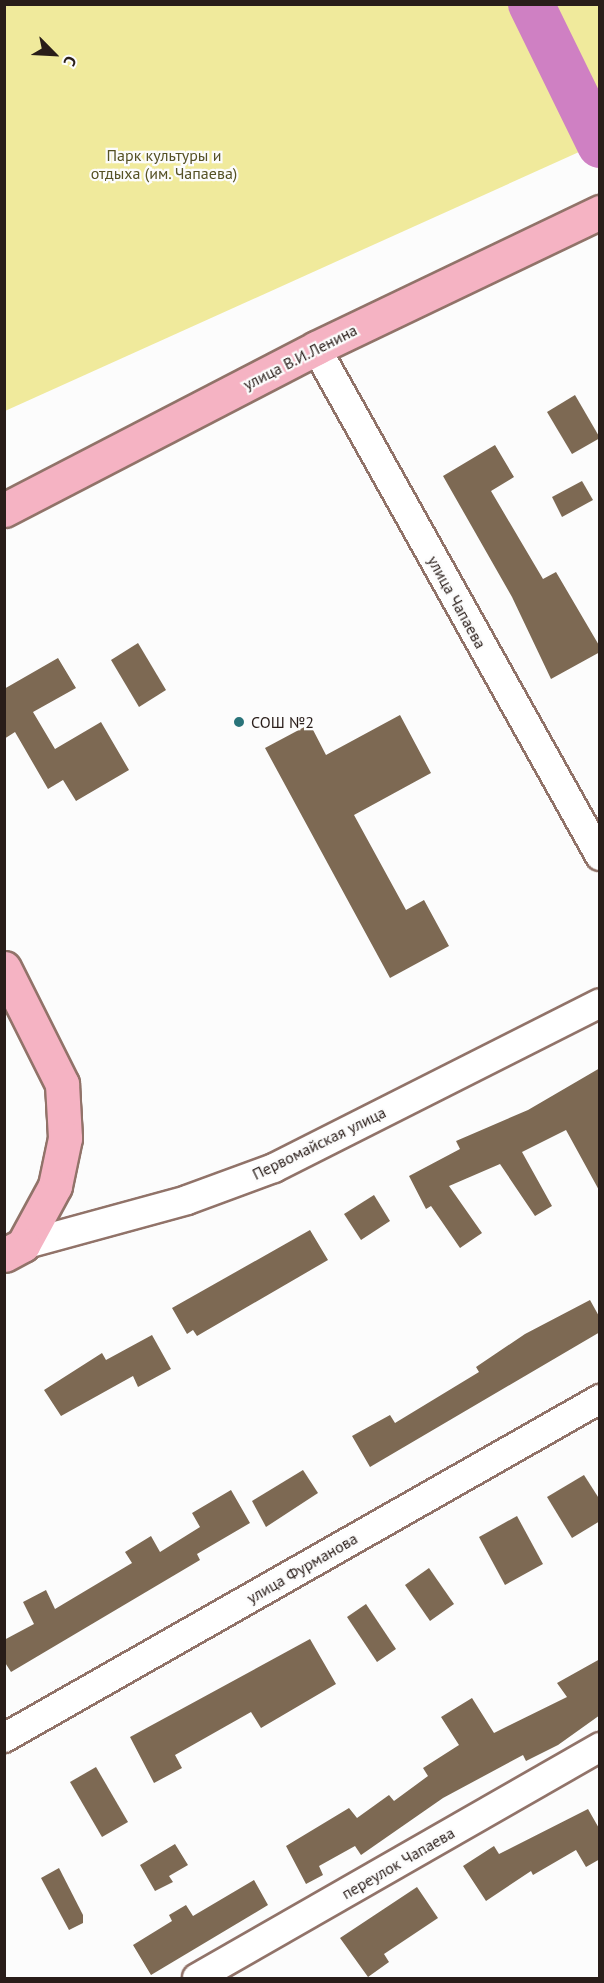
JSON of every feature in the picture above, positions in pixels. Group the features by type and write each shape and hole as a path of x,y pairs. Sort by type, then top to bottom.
{"main road":[{"name":"улица В.И.Ленина","path":"4,510 316,348 585,219"},
{"name":"Первомайская улица","path":"4,968 62,1084 64,1138 55,1186 14,1250"}],"street":[{"name":"улица Чапаева","path":"316,348 600,856"},
{"name":"Первомайская улица","path":"14,1250 187,1200 274,1168 600,1003"},
{"name":"улица Фурманова","path":"4,1738 600,1399"},
{"name":"переулок Чапаева","path":"197,1978 600,1747"}],"green space":[{"name":"Парк культуры и отдыха (им. Чапаева)","path":"4,5 599,5 599,143 5,411"}],"building":[{"path":"575,395 600,438 572,454 547,412"},
{"path":"495,445 514,477 491,491 543,579 556,572 600,647 600,652 551,679 512,597 443,476"},
{"path":"582,481 593,500 562,517 552,497"},
{"path":"138,643 166,690 139,707 111,660"},
{"path":"58,658 76,688 33,712 55,749 101,722 129,770 76,801 63,780 48,789 15,732 4,739 4,689"},
{"path":"400,715 431,773 354,815 406,910 424,900 449,946 390,978 265,748 310,724 326,755"},
{"path":"600,1068 600,1192 566,1130 522,1152 552,1206 535,1216 500,1164 449,1186 482,1233 460,1248 431,1206 426,1209 409,1176 460,1149 456,1141 528,1110"},
{"path":"374,1195 390,1221 361,1240 344,1214"},
{"path":"310,1230 328,1260 197,1336 193,1330 187,1334 172,1308"},
{"path":"590,1300 600,1318 600,1332 370,1467 352,1436 390,1415 395,1423 479,1372 476,1367 525,1334"},
{"path":"152,1335 171,1369 138,1387 133,1376 61,1416 44,1390 102,1353 106,1360"},
{"path":"303,1470 318,1493 266,1527 252,1501"},
{"path":"584,1475 600,1500 600,1521 572,1538 547,1497"},
{"path":"231,1490 250,1523 197,1554 200,1560 11,1672 4,1661 4,1640 34,1624 23,1602 46,1590 55,1609 132,1563 125,1552 151,1536 160,1552 200,1527 192,1513"},
{"path":"517,1516 543,1564 505,1585 479,1537"},
{"path":"429,1568 454,1604 430,1621 405,1585"},
{"path":"366,1604 396,1649 377,1662 347,1617"},
{"path":"310,1639 336,1684 261,1728 251,1712 175,1755 182,1768 154,1783 130,1737"},
{"path":"600,1659 600,1715 558,1745 526,1761 523,1755 443,1798 361,1855 355,1846 319,1866 323,1875 306,1884 286,1846 349,1808 357,1818 389,1795 394,1801 428,1776 423,1768 459,1745 441,1717 472,1698 494,1733 567,1697 557,1683"},
{"path":"96,1767 128,1822 102,1837 70,1782"},
{"path":"588,1809 600,1830 600,1859 586,1867 576,1850 533,1875 531,1871 486,1901 463,1866 494,1846 499,1854"},
{"path":"175,1844 188,1865 169,1876 173,1882 155,1891 140,1865"},
{"path":"59,1868 83,1915 83,1923 69,1930 41,1878"},
{"path":"254,1880 268,1905 151,1975 133,1945 172,1921 169,1915 186,1905 193,1916"},
{"path":"417,1887 438,1918 384,1954 389,1962 368,1977 340,1938"}],"waterway":[{"path":"531,4 600,145"}],"place":[{"name":"СОШ №2","path":"239,722"}]}
